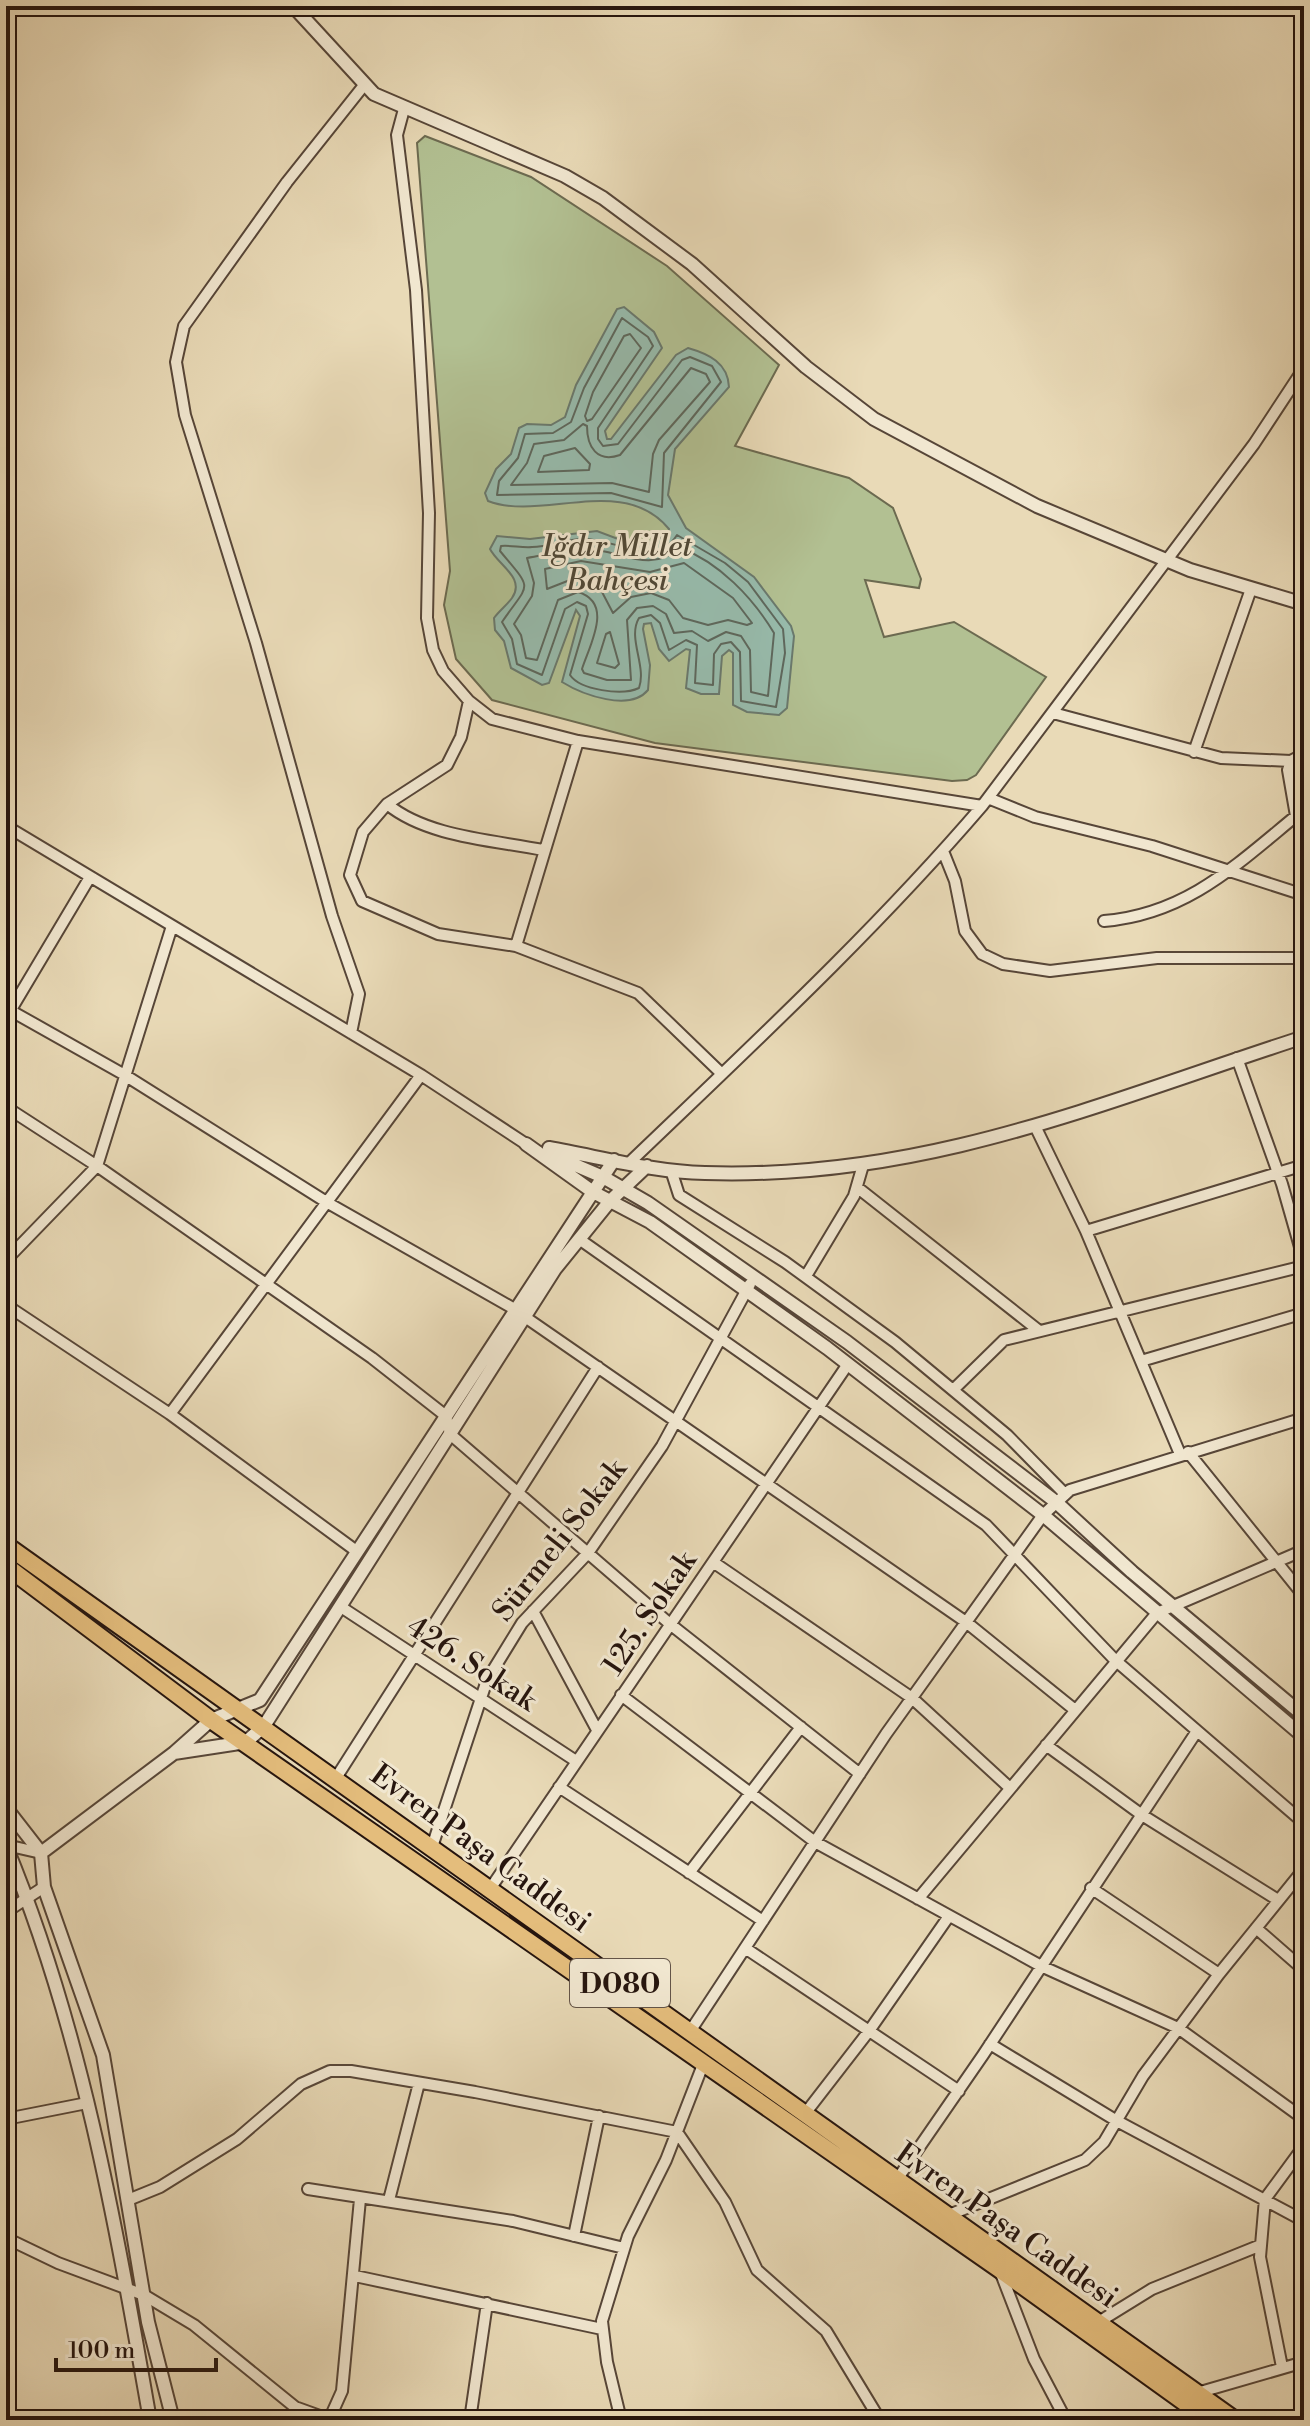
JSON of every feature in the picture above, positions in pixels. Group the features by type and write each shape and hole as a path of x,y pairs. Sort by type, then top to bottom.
{"highway":[{"name":"Evren Paşa Caddesi","path":"6,1545 1235,2420"},
{"name":"Evren Paşa Caddesi","path":"6,1566 211,1720 704,2062 1209,2420"}],"street":[{"path":"293,6 343,64 374,94 565,176 603,198 692,264 806,367 874,419 1037,506 1190,570 1304,604"},
{"path":"351,1033 359,994 332,916 256,643 185,415 176,362 184,326 287,182 365,84"},
{"path":"404,109 397,135 416,290 429,513 427,618 433,650 443,671 469,701 492,719 578,741 985,802 1230,870 1304,895"},
{"path":"629,1163 722,1074 943,851 985,802 1169,560 1254,444 1304,368"},
{"path":"1194,752 1251,589"},
{"path":"469,701 461,737 447,765 387,804 363,832 350,875 362,901 438,934 516,946 638,993 722,1074"},
{"path":"1053,713 1194,752 1253,762 1291,761 1304,754"},
{"path":"516,946 578,741"},
{"path":"1104,921 1135,919 1179,904 1230,870 1300,814 1288,770 1291,761"},
{"path":"387,804 400,815 432,827 543,850"},
{"path":"6,826 421,1075 593,1192 650,1222 848,1364 1043,1515 1304,1737"},
{"path":"943,851 955,881 965,931 982,954 1003,964 1050,971 1157,958 1304,958"},
{"path":"90,877 8,1012 123,1074 328,1203 521,1314 765,1486 966,1622 1075,1710"},
{"path":"6,1260 97,1166 123,1074 172,926"},
{"path":"1292,958 1304,948"},
{"path":"526,1144 671,1170 793,1173 899,1161 1036,1128 1304,1037"},
{"path":"953,1390 1004,1340 1038,1330 1118,1315 1304,1264 1278,1172 1237,1058"},
{"path":"170,1414 421,1075"},
{"path":"6,1107 267,1283 446,1416 450,1434 670,1624 860,1774"},
{"path":"1036,1128 1086,1231 1118,1315 1184,1453 1304,1596"},
{"path":"526,1144 603,1177 755,1276 1061,1498"},
{"path":"174,1753 246,1742 264,1726 450,1434 614,1160"},
{"path":"806,1276 858,1188 863,1165"},
{"path":"1086,1231 1304,1165"},
{"path":"6,1846 41,1853 174,1753 211,1720 260,1700 355,1550 446,1416 579,1239 610,1201 647,1166"},
{"path":"671,1170 679,1195 806,1276 1007,1435 1061,1498 1172,1606 1304,1716"},
{"path":"858,1188 1038,1330"},
{"path":"579,1239 986,1525 1115,1660 1304,1823"},
{"name":"Sürmeli Sokak","path":"432,1847 487,1680 522,1623 588,1553 676,1421 755,1276"},
{"path":"6,1305 170,1414 355,1550"},
{"path":"1141,1361 1304,1313"},
{"name":"125. Sokak","path":"490,1889 848,1364"},
{"path":"336,1778 416,1655 516,1491 598,1367"},
{"path":"689,2033 860,1774 1043,1515 1061,1498 1184,1453 1304,1418"},
{"path":"918,1899 1157,1613 1304,1550"},
{"path":"713,1562 912,1698 1010,1788"},
{"name":"426. Sokak","path":"341,1607 576,1761"},
{"path":"533,1611 597,1730"},
{"path":"621,1695 815,1842 1041,1966 1178,2028 1304,2119"},
{"path":"689,1873 752,1795 801,1727"},
{"path":"896,2181 1197,1731"},
{"path":"1046,1745 1142,1815 1278,1900"},
{"path":"559,1787 763,1921"},
{"path":"6,1808 41,1853 44,1887 103,2055 144,2295 173,2420"},
{"path":"6,1846 27,1898 77,2056 127,2289 150,2420"},
{"path":"949,2215 1085,2160 1117,2121 1143,2076 1178,2028 1304,1869"},
{"path":"6,1912 44,1887"},
{"path":"1091,1888 1219,1974"},
{"path":"804,2115 869,2031 949,1916"},
{"path":"1256,1928 1304,1970"},
{"path":"745,1948 959,2091"},
{"path":"990,2044 1117,2121 1304,2221"},
{"path":"621,2420 602,2329 624,2248 677,2132 704,2062"},
{"path":"128,2200 160,2187 237,2139 301,2084 330,2071 419,2083 677,2132 725,2202 757,2270 826,2331 880,2420"},
{"path":"389,2200 419,2083"},
{"path":"6,2119 87,2103"},
{"path":"574,2236 599,2116"},
{"path":"1282,2367 1260,2257 1265,2199 1304,2146"},
{"path":"308,2189 513,2221 624,2248"},
{"path":"6,2238 58,2263 144,2295 194,2325 295,2407 330,2420 342,2391 360,2199"},
{"path":"1097,2323 1152,2289 1261,2245"},
{"path":"999,2269 1034,2359 1066,2420"},
{"path":"355,2276 602,2329"},
{"path":"470,2420 487,2303"},
{"path":"1197,2393 1304,2362"}],"green space":[{"name":"Iğdır Millet Bahçesi","path":"425,136 531,177 667,266 779,365 735,446 849,478 893,508 921,579 919,588 865,580 884,637 954,622 1046,677 976,775 967,780 952,781 655,743 492,700 456,659 444,605 450,571 417,143"}],"water":[{"path":"624,307 654,332 662,348 605,431 607,439 611,439 676,355 688,348 716,361 728,379 729,387 675,449 668,495 686,528 754,577 791,626 794,636 787,708 779,715 747,712 733,705 733,653 729,650 722,656 719,694 701,694 686,688 690,650 686,649 669,661 659,649 651,623 644,624 643,629 650,665 648,690 640,697 618,701 582,692 562,682 580,616 576,610 549,683 542,685 511,668 504,641 495,630 494,618 512,598 516,584 490,549 497,536 530,539 597,531 618,539 652,542 668,534 669,529 650,513 629,504 606,501 509,506 488,501 485,493 496,469 511,454 519,428 527,424 551,425 565,417 576,385 617,309"}]}
